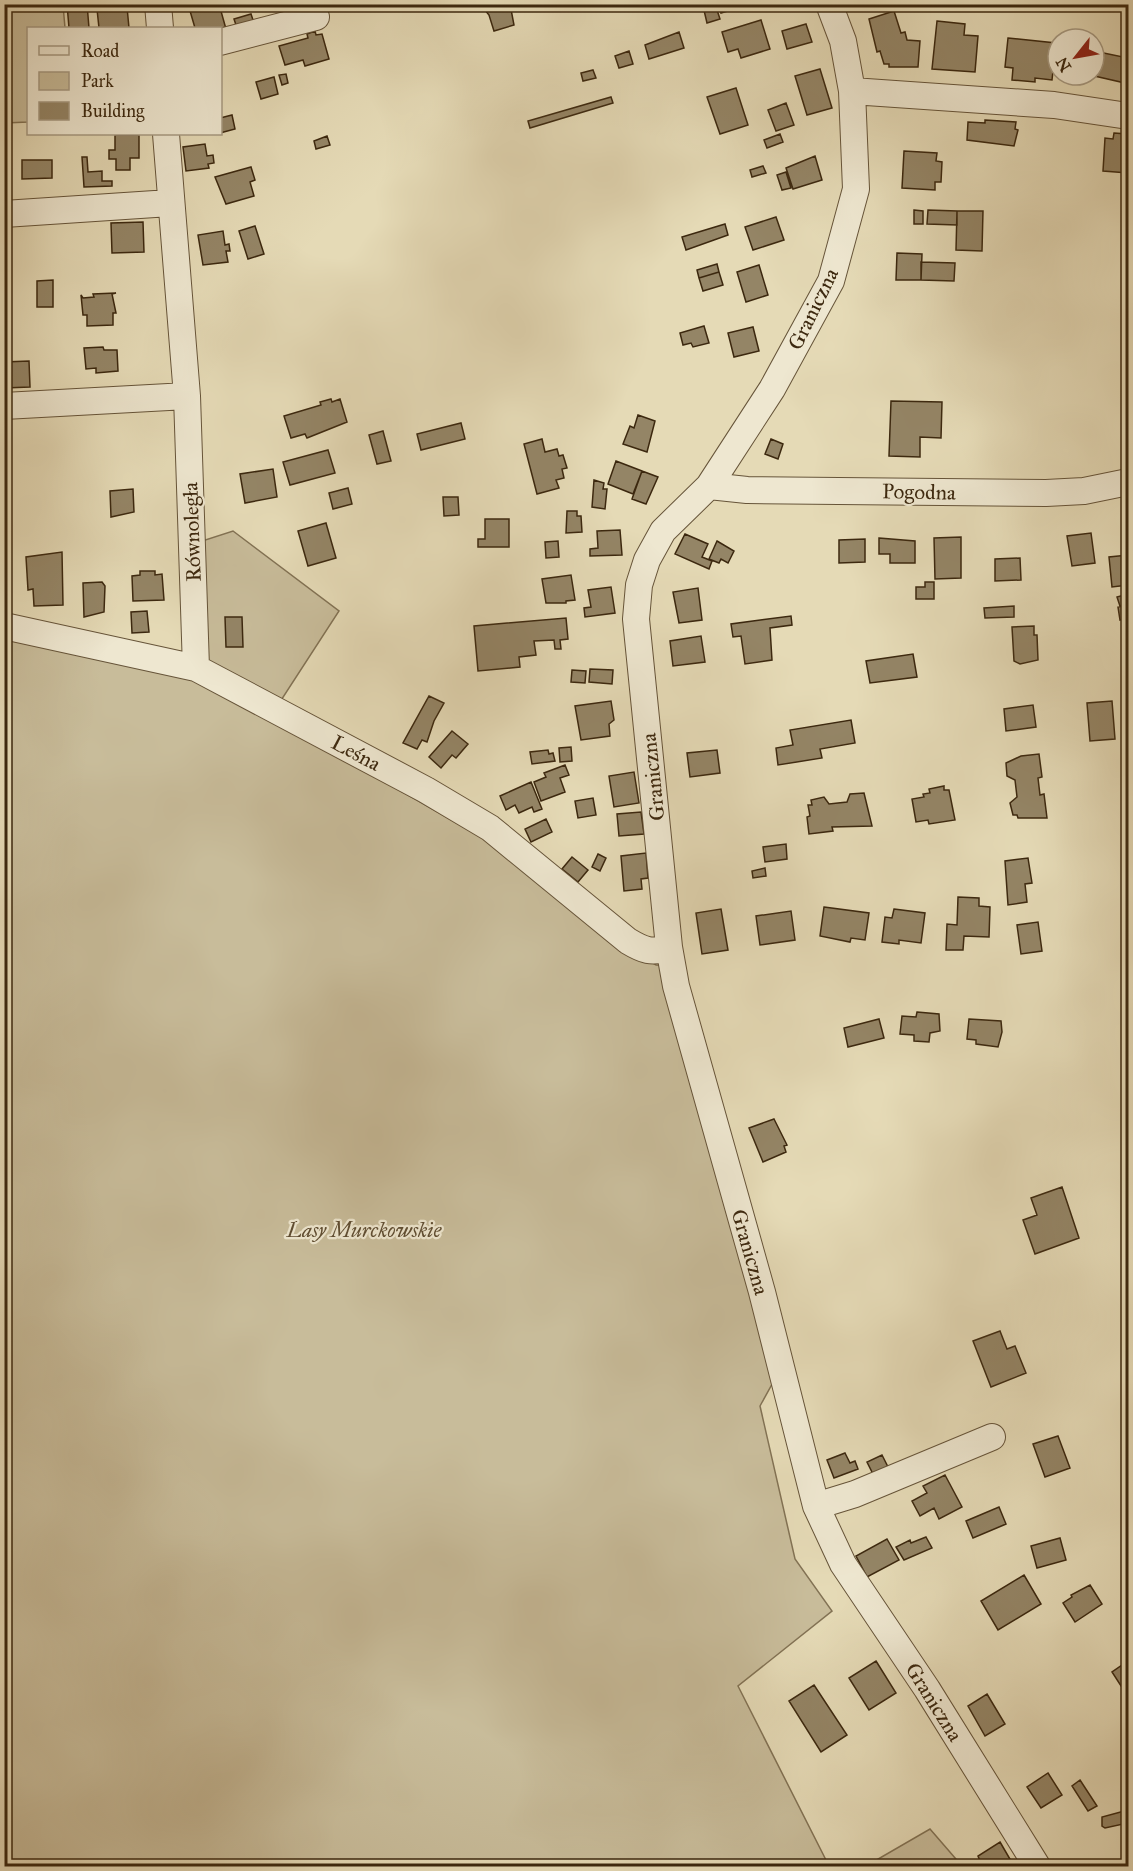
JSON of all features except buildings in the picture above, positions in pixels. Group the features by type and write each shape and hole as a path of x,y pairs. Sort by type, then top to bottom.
{"street":[{"path":"158,4 160,27"},
{"name":"Graniczna","path":"829,4 843,41 852,91 856,189 831,281 772,389 709,486 663,531 647,560 639,585 636,619 669,948 676,986 762,1292 816,1506 843,1564 927,1689 1037,1866"},
{"path":"222,41 284,15 316,17"},
{"path":"852,91 1054,105 1128,116"},
{"name":"Równoległa","path":"166,135 187,396 196,668"},
{"path":"4,214 170,203"},
{"path":"4,406 187,396"},
{"name":"Pogodna","path":"709,486 747,490 1046,493 1084,491 1128,482"},
{"name":"Leśna","path":"4,626 196,668 426,790 490,828 628,941 644,950 658,952 669,948"},
{"path":"816,1506 855,1494 992,1437"}],"green space":[{"path":"4,5 63,5 65,27 27,27 27,122 5,123"},
{"path":"233,531 339,611 278,705 200,660 199,542"},
{"name":"Lasy Murckowskie","path":"5,634 191,679 382,780 509,853 627,947 656,965 667,966 776,1377 760,1406 795,1559 832,1611 738,1686 829,1866 5,1866"},
{"path":"930,1829 962,1866 866,1866"}]}
